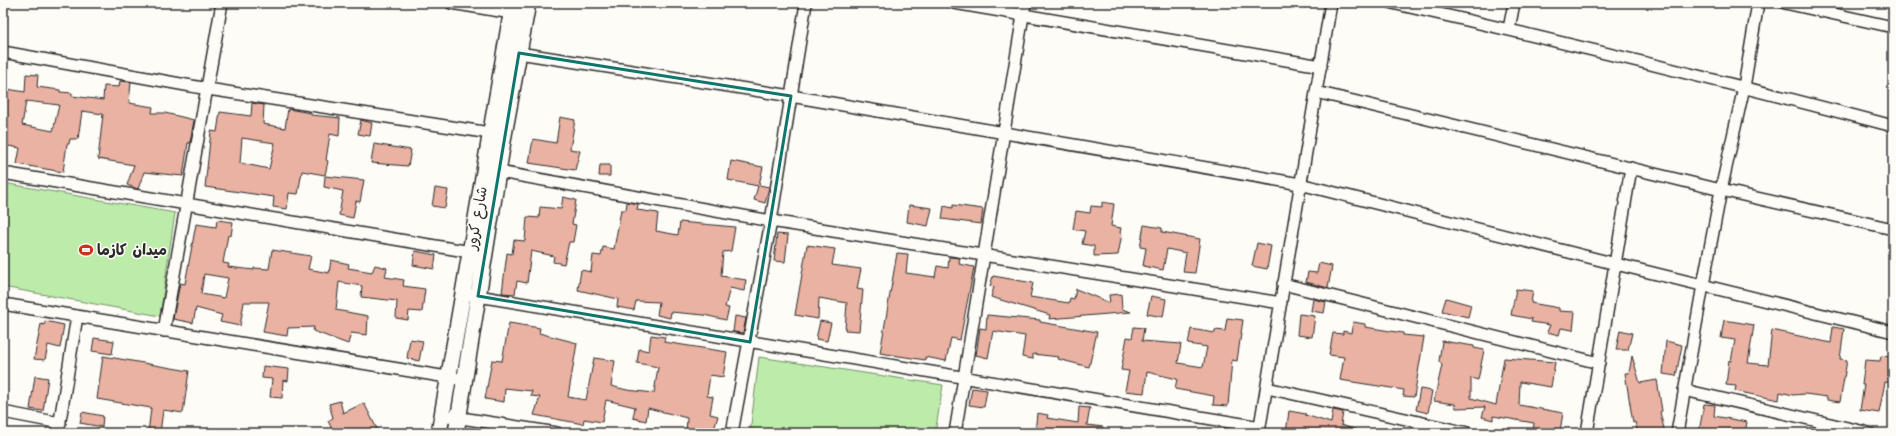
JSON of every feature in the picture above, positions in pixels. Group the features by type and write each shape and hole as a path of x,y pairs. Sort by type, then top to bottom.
{"main road":[{"name":"شارع كرور","path":"439,433 450,378 499,172 528,3"},
{"name":"شارع كرور","path":"456,433 465,380 471,294 471,252 512,8"}],"street":[{"path":"164,331 222,3"},
{"path":"451,3 512,8"},
{"path":"732,433 750,342 771,221 806,3"},
{"path":"954,3 1321,66"},
{"path":"955,433 1025,3"},
{"path":"471,294 964,377 1260,430 1331,3"},
{"path":"1392,3 1509,29 1744,87 1893,126"},
{"path":"1509,29 1514,3"},
{"path":"1677,433 1703,285 1721,190 1744,87 1758,3"},
{"path":"1785,3 1893,27"},
{"path":"3,52 208,88 490,133"},
{"path":"519,53 791,96 1300,184 1893,332"},
{"path":"1316,92 1721,190 1893,229"},
{"path":"1587,433 1631,168"},
{"path":"499,172 771,221 1281,303"},
{"path":"3,173 187,206 471,252"},
{"path":"1284,284 1599,363"},
{"path":"3,304 465,380"},
{"path":"3,412 59,428 77,316"},
{"path":"1267,388 1468,433"},
{"path":"1684,390 1869,433"},
{"path":"442,415 557,433"}],"highlighted area":[{"path":"519,53 791,96 750,342 478,296"}],"green space":[{"name":"ميدان كازما","path":"3,183 175,213 160,316 3,287"},
{"path":"759,357 943,385 935,433 750,433"}],"building":[{"path":"26,74 38,75 37,87 72,93 72,96 103,100 104,86 119,87 120,81 131,82 129,103 153,107 152,113 165,113 194,120 190,143 188,143 183,176 144,172 138,189 127,185 134,165 98,159 103,114 82,111 78,139 70,139 69,144 67,144 63,172 17,164 20,148 3,145 3,92 6,92 7,89 25,92","holes":["26,101 59,105 53,131 22,125"]},
{"path":"252,103 264,105 263,124 285,128 288,109 311,113 311,115 340,118 339,136 330,134 326,160 328,161 325,175 302,171 298,194 289,193 287,209 273,207 274,197 205,187 211,131 217,132 220,112 251,116","holes":["242,138 275,143 269,169 240,163"]},
{"path":"560,117 575,120 570,149 580,151 575,170 529,163 533,139 556,143"},
{"path":"361,120 372,123 370,136 358,134"},
{"path":"374,144 411,150 408,166 371,163"},
{"path":"731,161 763,167 759,185 769,187 765,203 754,200 758,186 728,180"},
{"path":"600,165 610,165 610,176 599,176"},
{"path":"325,176 364,180 360,202 356,201 353,218 339,215 343,191 324,187"},
{"path":"435,188 448,190 445,208 432,206"},
{"path":"563,197 576,200 572,224 576,225 573,242 569,242 564,264 553,262 554,256 531,251 527,283 517,281 515,294 502,293 507,253 512,254 514,240 525,241 527,217 539,218 540,207 561,209"},
{"path":"627,202 638,204 637,210 658,213 656,231 678,235 680,222 735,227 731,251 723,252 721,276 746,280 744,291 730,288 725,307 729,308 726,320 704,315 671,312 670,318 657,315 659,302 636,301 634,310 617,307 618,299 578,290 581,270 591,272 593,255 601,256 603,247 614,249 621,210 626,210"},
{"path":"1102,202 1114,204 1111,226 1121,228 1120,233 1122,234 1118,255 1094,256 1094,246 1082,244 1085,231 1073,229 1076,211 1090,213 1091,206 1102,207"},
{"path":"909,205 932,208 928,226 907,222"},
{"path":"953,205 983,209 981,224 942,219 944,206 953,208"},
{"path":"217,220 233,222 231,236 228,235 223,263 229,264 228,267 254,270 254,268 269,269 272,250 311,256 308,269 329,273 331,260 349,264 348,268 372,272 375,265 387,268 385,277 404,280 403,286 425,289 422,312 409,311 408,320 396,318 397,301 361,297 362,286 339,282 336,310 368,316 367,335 351,333 348,344 313,331 314,327 288,328 287,336 263,332 269,302 244,302 240,326 220,322 222,315 196,308 193,323 173,319 180,283 185,284 196,224 216,227","holes":["204,274 228,278 224,298 201,294"]},
{"path":"1144,225 1162,228 1162,232 1200,239 1195,273 1183,272 1186,253 1167,249 1163,270 1143,266 1146,248 1140,247"},
{"path":"777,234 788,235 785,262 774,261"},
{"path":"1257,243 1271,246 1267,269 1252,266"},
{"path":"807,245 835,249 832,265 861,269 857,289 863,290 859,331 845,330 847,303 819,298 818,319 795,315"},
{"path":"415,251 436,255 434,269 413,265"},
{"path":"897,253 908,254 906,273 935,277 937,266 948,268 949,257 960,258 959,264 974,267 960,340 951,338 946,361 925,357 925,360 880,353"},
{"path":"1319,263 1332,266 1328,288 1306,282 1308,272 1317,273"},
{"path":"993,276 1033,283 1030,297 1069,303 1070,298 1074,299 1076,289 1110,303 1109,295 1121,294 1122,309 1131,312 1049,319 1050,315 991,297 994,287 990,286"},
{"path":"1516,289 1533,291 1531,303 1559,308 1559,311 1575,312 1573,330 1561,328 1559,335 1547,332 1550,325 1531,322 1532,319 1511,315"},
{"path":"1151,296 1166,299 1163,317 1147,314"},
{"path":"1446,298 1471,305 1468,317 1442,311"},
{"path":"1313,299 1326,302 1324,313 1311,311"},
{"path":"1299,314 1315,316 1312,337 1297,335"},
{"path":"987,315 1040,320 1040,322 1097,332 1089,367 1058,359 1059,357 1033,354 1033,359 1022,357 1025,336 993,331 988,358 976,355 980,328 986,329"},
{"path":"735,316 746,318 743,333 733,332"},
{"path":"1227,318 1243,320 1237,361 1232,360 1228,406 1213,405 1214,396 1175,389 1177,379 1147,372 1144,393 1125,391 1129,371 1121,370 1127,337 1132,338 1134,327 1144,328 1142,341 1181,344 1178,363 1203,367 1207,347 1188,344 1191,329 1215,333 1215,330 1225,331"},
{"path":"1724,320 1754,325 1748,363 1768,365 1772,330 1831,343 1833,327 1844,329 1840,359 1847,360 1840,402 1827,400 1827,397 1805,394 1793,395 1780,392 1779,400 1735,391 1736,386 1726,385 1729,360 1731,361 1735,340 1721,338"},
{"path":"45,321 64,325 60,348 48,345 45,360 34,359 41,324 44,325"},
{"path":"820,321 831,323 827,341 816,339"},
{"path":"1353,322 1365,324 1365,327 1403,333 1403,335 1424,337 1414,397 1403,396 1404,390 1340,380 1344,357 1329,355 1333,333 1343,334 1343,331 1351,333"},
{"path":"509,323 540,328 539,333 577,343 568,397 586,400 594,358 615,361 611,386 627,390 654,393 658,367 637,363 639,349 649,351 651,335 665,337 664,342 727,352 723,377 710,375 707,396 713,397 710,414 718,416 713,433 686,433 687,418 648,408 646,421 633,418 635,407 606,400 602,422 584,419 583,424 534,415 540,397 531,396 532,391 505,388 504,402 485,399 492,360 502,361"},
{"path":"1620,330 1632,333 1628,350 1616,350"},
{"path":"94,338 114,341 112,354 92,351"},
{"path":"410,339 423,341 419,361 407,358"},
{"path":"1442,341 1474,346 1474,348 1484,350 1478,380 1471,378 1471,398 1496,405 1504,358 1555,362 1551,387 1520,382 1519,405 1563,413 1560,431 1549,429 1548,433 1533,433 1534,423 1493,416 1493,420 1482,417 1485,407 1456,408 1455,404 1434,401 1442,365 1439,361"},
{"path":"1666,341 1682,345 1676,376 1663,374"},
{"path":"103,356 189,371 183,413 163,410 160,433 148,433 151,408 97,399"},
{"path":"1632,356 1640,383 1657,380 1662,411 1660,412 1665,433 1638,433 1635,422 1633,423 1625,373 1629,373"},
{"path":"1881,356 1893,357 1893,383 1885,382 1879,413 1860,410 1864,385 1862,385 1865,360 1880,361"},
{"path":"263,366 289,369 288,381 283,380 282,398 270,397 272,379 262,378"},
{"path":"35,376 48,378 43,411 30,409"},
{"path":"972,388 987,390 984,407 969,405"},
{"path":"1420,389 1432,391 1428,413 1416,410"},
{"path":"340,401 343,413 364,403 379,433 334,433 328,421 333,418 329,404"},
{"path":"1704,404 1715,405 1714,416 1747,422 1745,433 1699,432"},
{"path":"1079,407 1090,408 1087,425 1103,427 1102,433 1035,433 1037,413 1048,415 1047,418 1078,423"},
{"path":"1333,410 1343,412 1341,425 1357,430 1357,433 1286,433 1289,411 1306,414 1305,415 1331,423"},
{"path":"82,412 103,416 102,427 80,423"}],"place":[{"name":"ميدان كازما","path":"86,250"}]}
